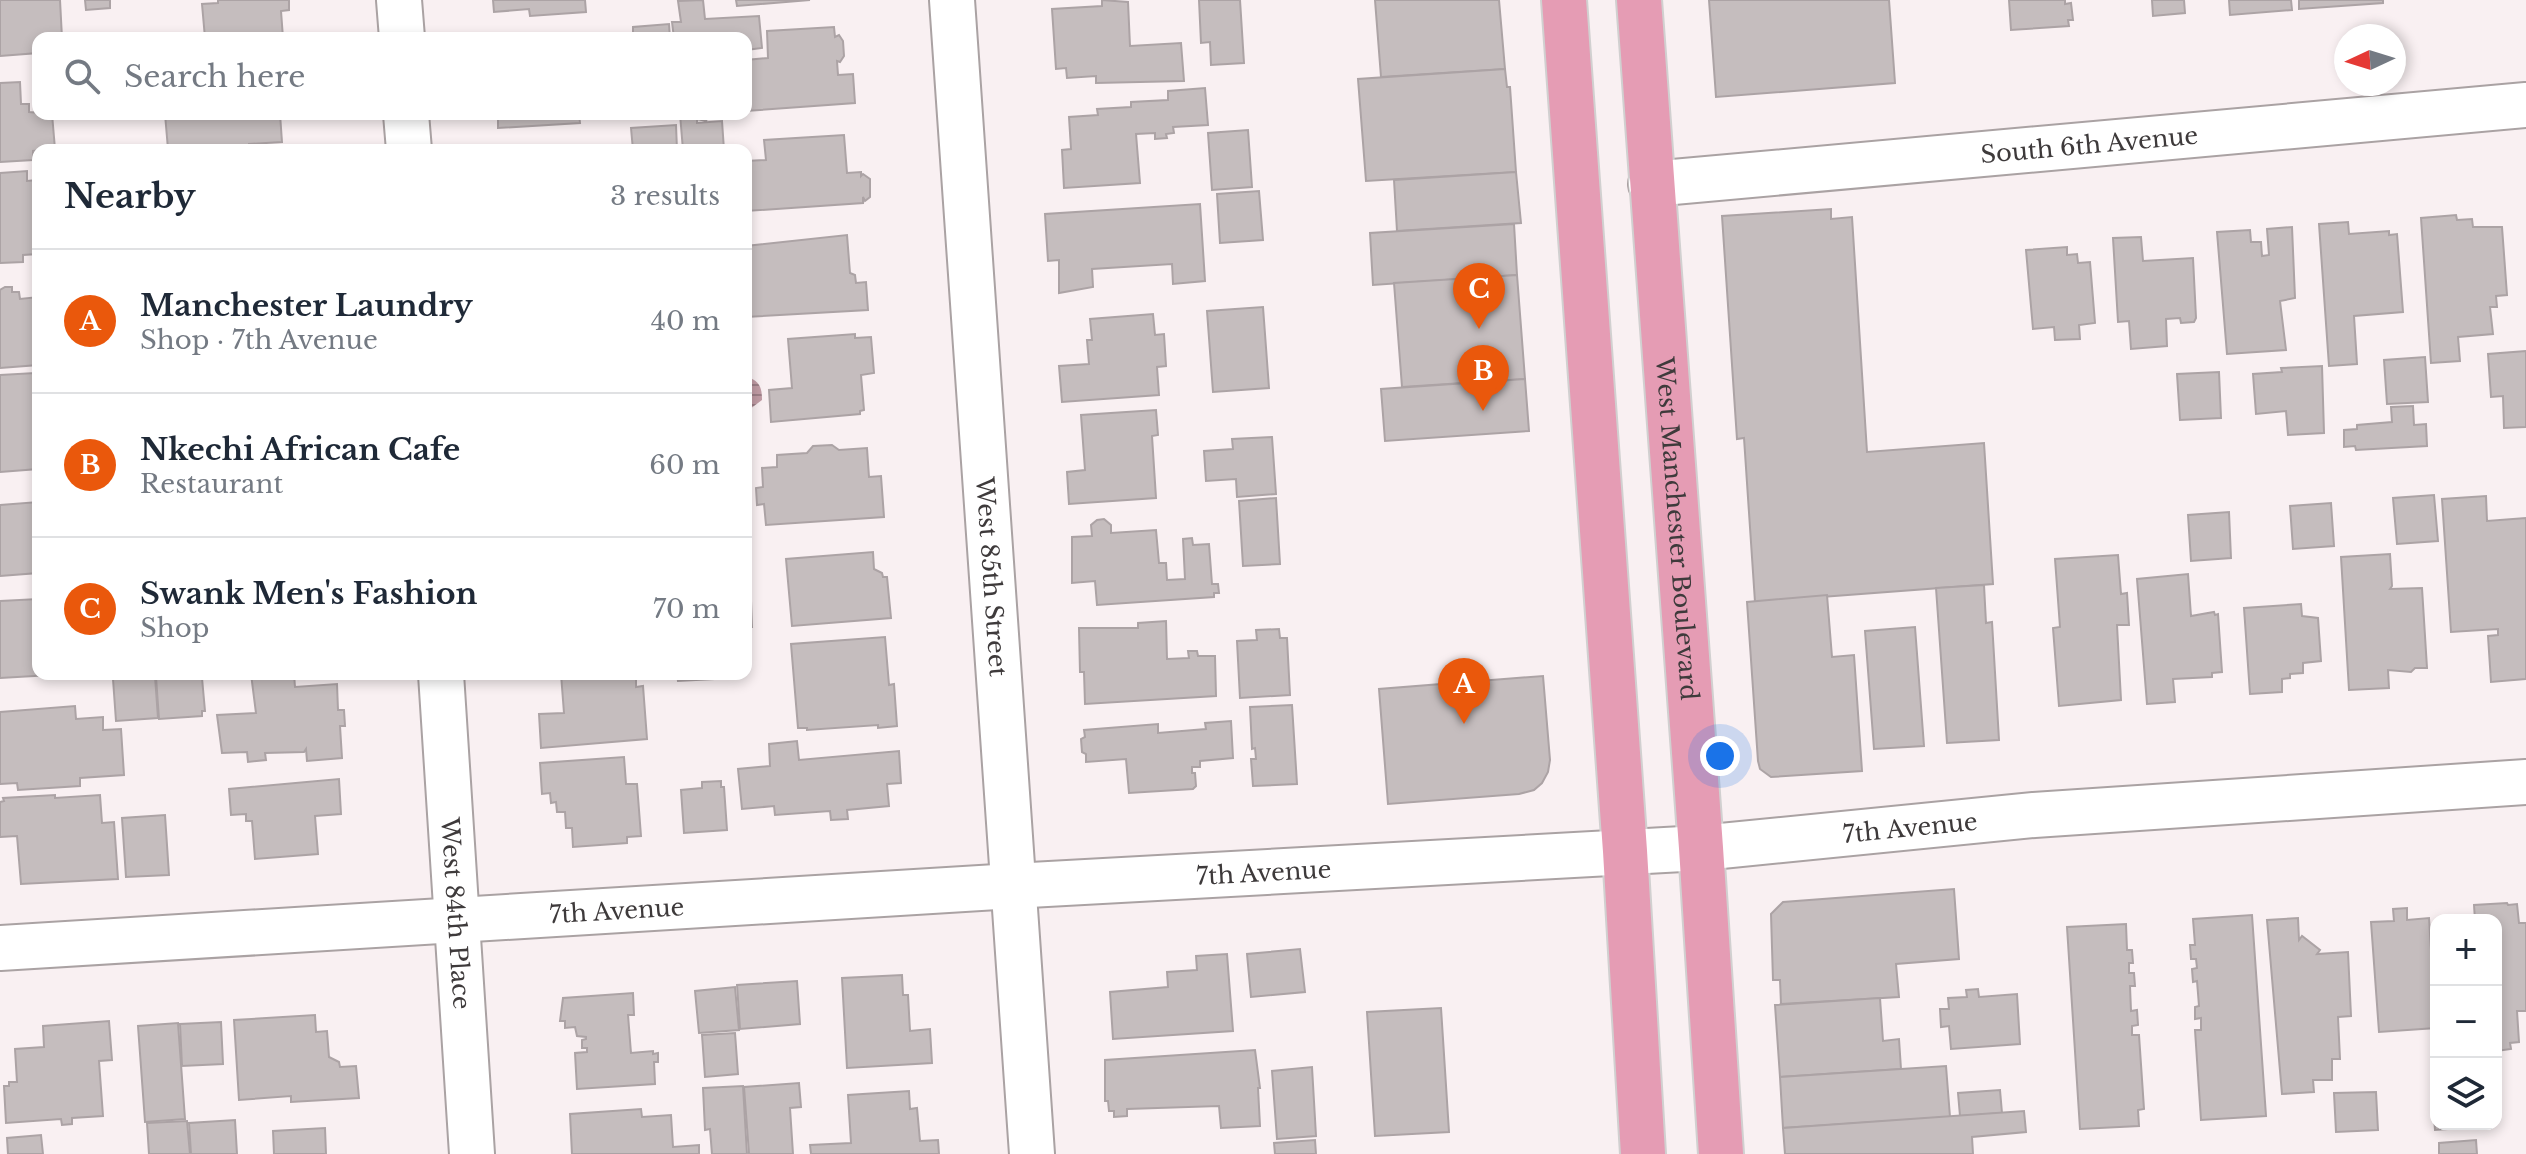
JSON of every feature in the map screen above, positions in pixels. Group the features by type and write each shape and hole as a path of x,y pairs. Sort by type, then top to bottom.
{"main road":[{"path":"1564,0 1625,851 1643,1154"},
{"name":"West Manchester Boulevard","path":"1639,0 1721,1154"}],"street":[{"path":"399,0 402,32"},
{"name":"West 85th Street","path":"952,0 1032,1154"},
{"name":"South 6th Avenue","path":"1651,184 2526,105"},
{"path":"406,120 408,144"},
{"name":"West 84th Place","path":"441,680 472,1154"},
{"name":"7th Avenue","path":"0,948 1013,886 1701,848 2034,815 2526,782"}],"shaded area":[{"path":"752,379 759,385 762,400 752,408"}],"building":[{"path":"0,0 60,0 62,32 32,32 32,53 0,56"},
{"path":"85,0 110,0 110,8 86,10"},
{"path":"218,0 289,0 289,10 281,11 283,32 204,32 202,4 218,3"},
{"path":"493,0 585,0 586,12 530,16 529,9 494,12"},
{"path":"703,0 705,19 759,16 762,48 752,49 752,32 673,32 672,22 681,22 678,1"},
{"path":"736,0 810,0 737,6"},
{"path":"1102,0 1128,2 1130,46 1181,43 1184,81 1096,83 1096,76 1067,78 1066,68 1056,69 1052,9 1102,6"},
{"path":"1199,0 1240,0 1244,63 1211,65 1210,42 1201,43"},
{"path":"1375,0 1499,0 1505,69 1381,77"},
{"path":"1709,0 1889,0 1895,83 1716,97"},
{"path":"2009,0 2065,0 2065,4 2071,3 2073,20 2068,20 2069,26 2011,30"},
{"path":"2152,0 2184,0 2185,13 2153,16"},
{"path":"2229,0 2291,0 2292,10 2230,15"},
{"path":"2299,0 2383,0 2383,3 2299,9"},
{"path":"669,24 670,32 633,32 633,27"},
{"path":"834,27 835,37 839,35 843,41 844,56 840,62 837,61 838,75 853,74 855,103 752,111 752,59 768,58 767,31"},
{"path":"1505,69 1507,87 1510,87 1516,172 1366,181 1358,79"},
{"path":"20,82 21,104 29,104 32,120 53,120 55,144 32,144 32,160 0,162 0,83"},
{"path":"1205,88 1208,125 1173,127 1174,133 1166,134 1167,138 1155,139 1155,133 1136,134 1140,183 1064,188 1062,150 1071,149 1069,117 1098,115 1097,109 1131,107 1131,102 1168,100 1168,91"},
{"path":"166,120 280,120 282,142 168,144"},
{"path":"498,120 580,120 580,123 498,128"},
{"path":"680,120 697,120 697,123 722,121 724,144 682,144"},
{"path":"676,125 677,144 632,144 631,128"},
{"path":"1248,130 1252,187 1212,190 1208,133"},
{"path":"844,135 847,173 861,172 861,176 863,174 870,179 870,197 865,201 863,197 863,203 752,211 752,161 766,160 764,140"},
{"path":"27,171 27,181 32,180 32,254 23,255 23,262 0,263 0,173"},
{"path":"1516,172 1521,223 1397,231 1394,180"},
{"path":"1259,191 1263,240 1220,243 1217,194"},
{"path":"1200,204 1205,281 1173,284 1172,264 1092,269 1093,287 1059,293 1059,260 1048,261 1045,214"},
{"path":"1831,209 1831,219 1852,217 1867,452 1984,443 1993,584 1755,602 1744,438 1737,439 1722,216"},
{"path":"2456,215 2457,220 2472,219 2473,227 2502,227 2507,295 2496,296 2497,307 2490,307 2493,334 2458,337 2460,361 2431,363 2421,218"},
{"path":"2348,222 2349,234 2389,231 2389,235 2397,234 2403,312 2354,316 2357,364 2329,366 2319,224"},
{"path":"1514,224 1517,275 1373,285 1370,233"},
{"path":"2292,227 2295,298 2280,301 2286,350 2227,354 2217,232 2250,230 2251,242 2261,242 2262,256 2269,255 2267,229"},
{"path":"847,235 850,273 855,275 856,283 866,282 868,310 752,317 752,245"},
{"path":"2141,237 2143,261 2193,258 2196,318 2194,322 2181,323 2180,318 2166,319 2167,346 2131,349 2129,321 2118,322 2113,238"},
{"path":"2067,247 2067,255 2077,254 2078,263 2090,262 2095,323 2079,325 2080,339 2055,340 2054,327 2033,329 2026,250"},
{"path":"1517,275 1525,379 1402,387 1394,283"},
{"path":"12,287 12,292 19,292 20,299 32,298 32,365 0,368 0,290"},
{"path":"1263,307 1269,388 1213,392 1207,311"},
{"path":"1153,314 1155,335 1164,334 1166,366 1157,367 1159,395 1062,402 1059,366 1089,364 1087,340 1092,340 1090,319"},
{"path":"855,334 855,338 871,337 874,373 861,375 864,410 860,414 771,422 769,390 792,388 788,339"},
{"path":"2526,351 2526,427 2504,428 2503,396 2491,397 2488,354"},
{"path":"2425,357 2428,402 2387,404 2384,360"},
{"path":"2322,366 2324,433 2288,435 2286,411 2256,414 2253,374 2282,372 2281,368"},
{"path":"2219,372 2221,418 2180,420 2177,374"},
{"path":"32,373 32,469 0,472 0,375"},
{"path":"1525,379 1529,431 1385,441 1381,389"},
{"path":"2413,406 2414,425 2426,424 2427,446 2356,450 2355,446 2344,447 2344,430 2357,429 2357,425 2392,422 2391,407"},
{"path":"1156,410 1158,435 1152,436 1156,498 1069,504 1067,472 1085,470 1081,415"},
{"path":"1272,437 1276,494 1237,497 1236,479 1206,481 1204,451 1233,449 1232,439"},
{"path":"832,445 839,450 867,448 869,477 881,476 884,517 766,525 764,504 757,505 756,488 763,487 762,468 777,467 777,455 807,453 813,446"},
{"path":"2434,495 2438,541 2397,544 2393,498"},
{"path":"2486,496 2487,521 2526,518 2526,679 2491,682 2488,636 2498,635 2498,629 2451,632 2442,499"},
{"path":"1276,498 1280,564 1243,566 1239,501"},
{"path":"32,502 32,573 0,576 0,505"},
{"path":"2331,503 2334,546 2293,549 2290,506"},
{"path":"2229,512 2231,558 2191,561 2188,515"},
{"path":"1104,519 1111,525 1111,533 1156,530 1159,563 1166,563 1167,580 1185,579 1183,539 1192,538 1193,545 1209,544 1212,584 1218,584 1219,593 1214,593 1214,597 1097,605 1095,581 1072,583 1072,537 1092,536 1091,525"},
{"path":"873,552 874,569 887,577 891,618 792,626 786,559"},
{"path":"2390,554 2390,589 2422,588 2427,668 2415,668 2411,672 2388,670 2389,688 2349,690 2341,557"},
{"path":"2118,555 2121,594 2127,593 2129,625 2117,625 2121,700 2059,706 2053,628 2060,627 2055,559"},
{"path":"2188,574 2191,616 2218,614 2222,672 2212,673 2212,677 2173,679 2175,702 2147,704 2137,579"},
{"path":"1984,585 1986,623 1992,622 1999,740 1947,743 1936,588"},
{"path":"1827,595 1832,657 1854,655 1862,771 1771,777 1760,769 1758,761 1747,602"},
{"path":"32,599 32,676 0,678 0,601"},
{"path":"2301,604 2302,616 2318,618 2321,661 2303,663 2303,673 2290,674 2290,678 2282,679 2282,692 2250,694 2244,608"},
{"path":"1166,621 1167,659 1189,658 1188,651 1197,651 1198,656 1215,656 1216,696 1085,704 1084,672 1080,672 1079,628 1138,628 1138,623"},
{"path":"1915,627 1924,746 1874,749 1865,631"},
{"path":"1279,629 1280,638 1287,638 1290,695 1240,698 1237,641 1257,640 1256,630"},
{"path":"885,637 889,685 894,684 897,726 798,728 791,644"},
{"path":"1543,676 1550,760 1548,772 1534,790 1519,794 1388,804 1379,689"},
{"path":"113,680 155,680 158,718 116,721"},
{"path":"156,680 202,680 205,711 202,711 202,716 159,719"},
{"path":"252,680 294,680 295,687 337,684 338,710 344,710 345,726 340,726 342,758 307,761 306,749 304,752 265,753 266,760 248,762 247,752 222,753 217,715 256,713"},
{"path":"561,680 636,680 636,687 643,686 647,739 541,748 539,714 564,713"},
{"path":"1292,705 1297,784 1253,786 1251,759 1256,759 1255,748 1252,749 1250,707"},
{"path":"75,706 76,719 103,717 103,730 121,729 124,775 80,778 80,786 18,790 17,783 0,784 0,712"},
{"path":"1231,721 1233,758 1200,761 1200,767 1192,767 1196,786 1193,789 1129,793 1126,759 1086,762 1086,754 1082,752 1084,730 1158,724 1158,733 1206,729 1205,723"},
{"path":"797,741 799,760 899,751 901,783 887,784 889,806 847,810 848,819 831,820 830,811 775,815 774,806 742,809 738,769 770,766 769,744"},
{"path":"624,757 626,784 637,784 641,836 627,837 627,843 573,847 572,828 566,828 565,812 557,812 556,802 551,803 550,793 542,794 540,763"},
{"path":"339,779 341,814 315,816 318,854 255,859 252,821 246,821 246,814 231,815 229,789"},
{"path":"721,781 727,830 684,833 681,790 702,788 702,782"},
{"path":"55,795 55,798 100,795 102,823 114,822 118,879 21,884 17,836 0,837 0,802 4,801 3,798"},
{"path":"165,815 169,875 126,877 122,818"},
{"path":"1954,889 1959,959 1896,964 1899,997 1781,1004 1780,980 1773,980 1771,914 1783,902"},
{"path":"2517,904 2519,923 2526,923 2526,1011 2517,1011 2519,1042 2510,1043 2511,1049 2502,1050 2502,914 2475,914 2474,905"},
{"path":"2407,908 2407,920 2429,918 2430,1028 2379,1032 2371,922 2394,921 2393,909"},
{"path":"2252,915 2266,1116 2201,1120 2195,1030 2201,1030 2201,1018 2195,1019 2195,1007 2199,1006 2197,981 2193,982 2192,969 2197,968 2196,959 2191,959 2190,945 2195,945 2193,919"},
{"path":"2298,918 2299,940 2302,936 2320,950 2317,954 2348,952 2351,1016 2338,1017 2340,1059 2332,1059 2332,1080 2313,1080 2314,1092 2282,1094 2267,920"},
{"path":"2126,924 2127,950 2132,950 2133,963 2129,963 2129,973 2134,973 2135,986 2130,986 2131,1011 2137,1010 2138,1025 2132,1026 2132,1035 2139,1035 2144,1109 2138,1110 2139,1126 2080,1129 2067,927"},
{"path":"1300,949 1305,992 1251,997 1247,954"},
{"path":"1227,954 1233,1031 1113,1039 1110,992 1168,987 1167,972 1197,970 1196,956"},
{"path":"902,975 903,995 908,995 910,1031 930,1029 932,1063 847,1068 842,978"},
{"path":"797,981 800,1024 740,1029 737,985"},
{"path":"735,987 739,1030 699,1033 695,991"},
{"path":"1978,989 1979,997 2017,994 2020,1044 1951,1049 1949,1026 1941,1027 1940,1009 1949,1009 1948,998 1967,997 1966,990"},
{"path":"633,993 634,1015 628,1015 631,1053 658,1053 658,1062 654,1062 655,1084 577,1089 575,1053 587,1052 587,1048 582,1048 582,1040 586,1037 577,1036 575,1027 565,1028 565,1021 560,1021 563,998"},
{"path":"1880,998 1883,1041 1899,1039 1901,1069 1780,1077 1775,1005"},
{"path":"1441,1008 1449,1132 1375,1136 1367,1012"},
{"path":"315,1015 316,1032 327,1031 329,1057 339,1062 340,1067 356,1066 359,1098 291,1102 291,1096 239,1100 234,1020"},
{"path":"109,1021 112,1060 99,1061 103,1116 72,1118 72,1124 62,1125 61,1119 6,1123 4,1086 17,1082 15,1049 44,1047 43,1026"},
{"path":"221,1022 223,1064 182,1066 180,1024"},
{"path":"178,1023 185,1119 145,1122 138,1026"},
{"path":"735,1033 738,1074 705,1077 702,1035"},
{"path":"1255,1050 1260,1088 1260,1126 1221,1128 1219,1106 1127,1109 1127,1116 1114,1117 1114,1111 1109,1111 1108,1101 1105,1101 1105,1060"},
{"path":"1946,1066 1950,1117 1783,1128 1780,1077"},
{"path":"1312,1067 1316,1136 1277,1139 1272,1071"},
{"path":"799,1083 801,1107 790,1108 793,1154 749,1154 744,1087"},
{"path":"743,1086 747,1154 712,1154 710,1129 705,1130 703,1088"},
{"path":"2000,1090 2002,1113 1960,1116 1958,1093"},
{"path":"909,1091 910,1109 917,1108 920,1141 938,1140 939,1154 811,1154 810,1145 851,1143 848,1095"},
{"path":"2376,1092 2378,1130 2336,1132 2334,1093"},
{"path":"641,1109 642,1117 671,1115 673,1147 699,1145 699,1154 572,1154 570,1114"},
{"path":"2024,1111 2026,1132 1972,1137 1973,1154 1785,1154 1783,1128"},
{"path":"235,1120 237,1154 191,1154 189,1123"},
{"path":"187,1121 190,1154 149,1154 147,1123"},
{"path":"325,1128 326,1154 274,1154 273,1131"},
{"path":"41,1135 43,1154 8,1154 7,1138"},
{"path":"1315,1140 1316,1154 1275,1154 1274,1143"},
{"path":"2476,1140 2477,1154 2439,1154 2439,1143"}],"place":[{"name":"Swank Men's Fashion","path":"1479,329"},
{"name":"Nkechi African Cafe","path":"1483,411"},
{"name":"Manchester Laundry","path":"1464,724"}]}
